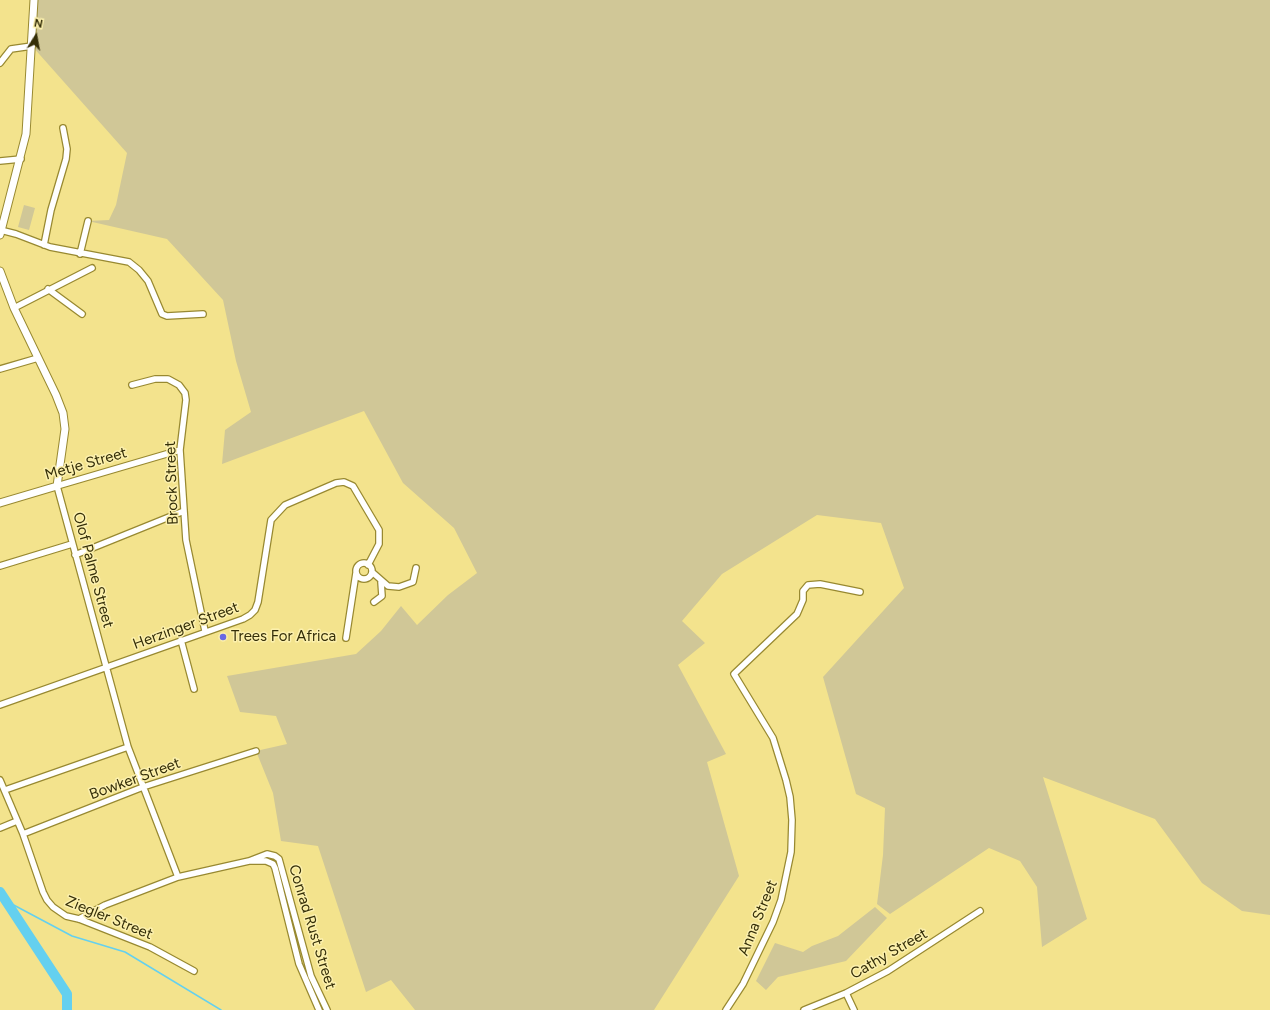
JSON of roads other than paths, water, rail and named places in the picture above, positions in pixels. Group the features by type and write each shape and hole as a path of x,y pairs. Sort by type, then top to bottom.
{"street":[{"path":"0,235 0,230 21,159 29,117 34,0"},
{"path":"0,63 11,49 32,46"},
{"path":"44,245 51,210 66,159 67,149 63,128"},
{"path":"0,161 21,159"},
{"path":"80,254 88,221"},
{"path":"0,230 16,234 44,245 80,254 122,260 134,266 144,275 152,287 158,310 162,314 167,316 203,314"},
{"path":"14,308 48,289 92,268"},
{"name":"Olof Palme Street","path":"0,271 14,308 56,395 65,421 57,486 128,747 178,877"},
{"path":"48,289 82,314"},
{"path":"0,369 38,358"},
{"name":"Brock Street","path":"132,385 162,378 172,381 182,387 186,400 180,450 184,511 188,549 205,631"},
{"name":"Metje Street","path":"0,503 180,450"},
{"name":"Herzinger Street","path":"0,705 205,631 243,619 255,610 258,602 269,525 275,514 286,505 344,482 353,486 379,530 379,544 368,564 361,564 356,570 356,573"},
{"path":"75,555 184,511"},
{"path":"0,566 72,544"},
{"path":"368,564 372,572 381,582 395,587 408,585 415,577 416,568"},
{"path":"356,573 359,578 364,579 369,577 372,572"},
{"path":"346,638 356,573"},
{"path":"374,602 382,596 381,582"},
{"name":"Anna Street","path":"728,1009 743,984 773,922 781,900 792,852 792,820 789,791 773,738 765,722 734,674 797,614 803,600 803,591 808,585 820,584 860,592"},
{"path":"181,640 194,689"},
{"path":"5,790 128,747"},
{"name":"Bowker Street","path":"23,834 143,787 256,751"},
{"name":"Ziegler Street","path":"0,780 23,834 47,900 60,913 150,947 194,971"},
{"path":"0,828 17,821"},
{"name":"Conrad Rust Street","path":"248,861 267,854 271,854 279,859 311,976 326,1010"},
{"path":"79,919 105,905 178,877 248,861"},
{"name":"Conrad Rust Street","path":"248,861 266,861 273,864 275,868 299,964 319,1010"},
{"name":"Cathy Street","path":"804,1010 846,993 888,971 980,911"},
{"path":"846,993 854,1010"}],"waterway":[{"path":"0,892 67,994 67,1010"},
{"path":"8,902 72,936 125,952 221,1010"}],"place":[{"name":"Trees For Africa","path":"223,637"}]}
